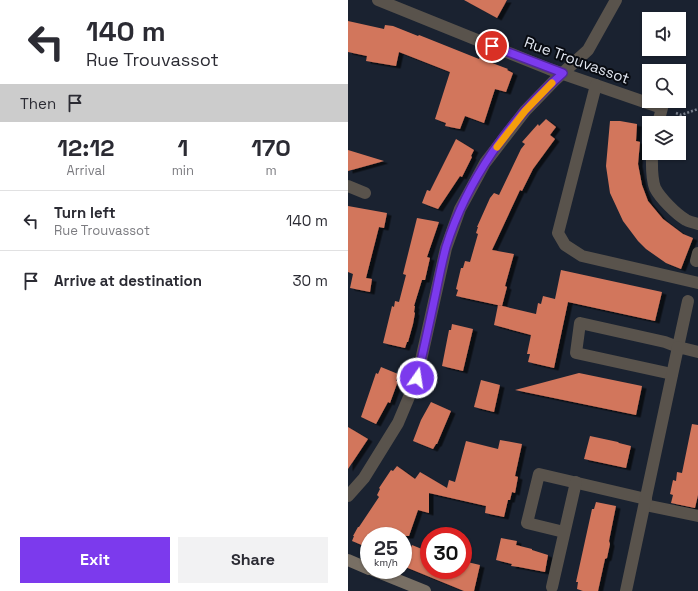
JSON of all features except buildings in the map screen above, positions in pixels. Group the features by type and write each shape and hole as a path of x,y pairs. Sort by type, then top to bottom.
{"street":[{"name":"Rue Trouvassot","path":"378,0 563,73 642,101"},
{"path":"348,496 364,478 398,423 417,378 446,248 460,209 485,163 525,111 588,50 616,0"},
{"path":"596,85 558,233 565,244 582,256 698,283"},
{"path":"660,116 662,108"},
{"path":"652,160 652,170 656,188 665,201 686,220 698,224"},
{"path":"348,186 365,193"},
{"path":"626,591 688,301"},
{"path":"672,374 576,353 580,323 665,342 698,352"},
{"path":"564,532 527,523 539,474 576,482 698,516"},
{"path":"552,586 576,482"},
{"path":"348,560 360,565"},
{"path":"395,579 425,591"}],"path":[{"path":"662,108 681,115 698,110"}],"slow traffic":[{"path":"497,147 525,111 552,83"}],"route":[{"path":"417,378 446,248 460,209 485,163 525,111 563,73 549,69 492,46"}]}
